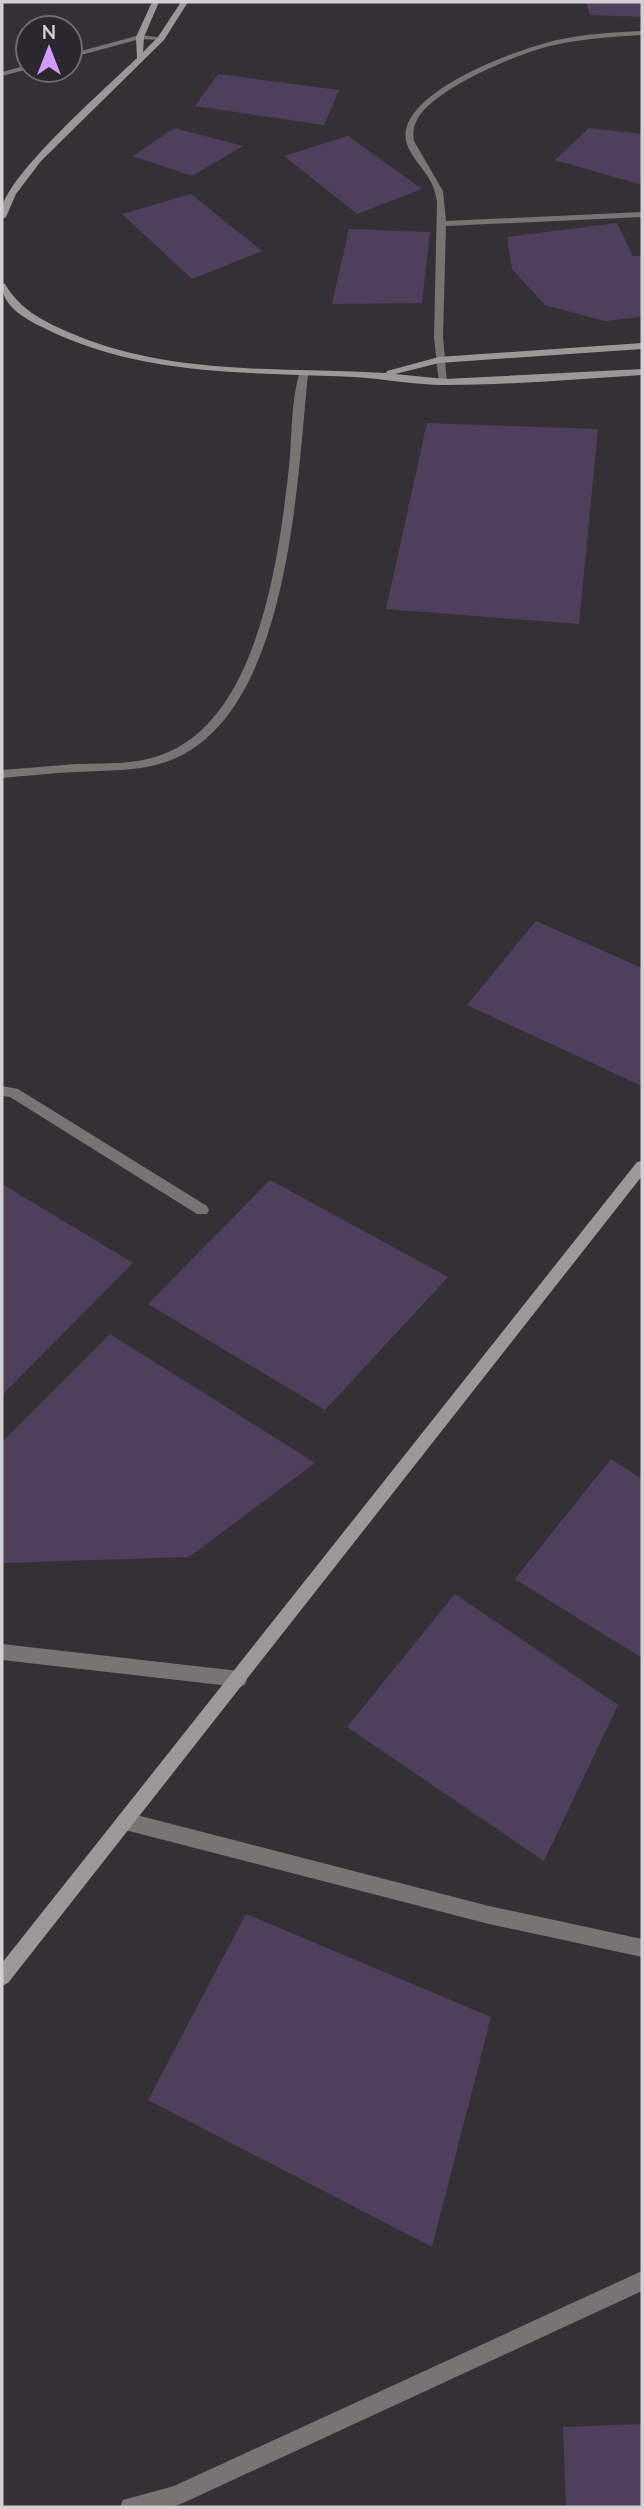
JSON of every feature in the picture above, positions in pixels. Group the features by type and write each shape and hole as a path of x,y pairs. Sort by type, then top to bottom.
{"main road":[{"path":"139,56 140,37 155,2"},
{"path":"2,217 12,194 38,159 139,56 161,38 184,2"},
{"path":"3,292 13,304 35,320 101,349 154,363 220,372 382,376 442,382 642,372"},
{"path":"382,376 439,360 642,346"},
{"path":"2,1978 642,1166"}],"street":[{"path":"442,382 439,360 441,199 437,181 413,150 408,136 410,121 429,101 490,68 532,50 579,38 642,33"},
{"path":"84,52 140,37 161,38"},
{"path":"441,224 642,214"},
{"path":"2,774 138,766 178,752 210,733 234,703 255,657 275,599 303,374"},
{"path":"2,1091 13,1093 202,1210"},
{"path":"2,1652 239,1679"},
{"path":"125,1821 489,1915 642,1948"},
{"path":"130,2507 176,2496 642,2281"}],"building":[{"path":"586,2 642,2 642,17 590,15"},
{"path":"218,74 339,90 324,125 195,106"},
{"path":"174,128 243,146 192,176 133,156"},
{"path":"589,128 642,134 642,181 639,184 555,160"},
{"path":"348,136 422,189 357,214 284,156"},
{"path":"191,194 262,251 192,279 122,214"},
{"path":"617,223 633,256 642,256 642,317 605,321 545,305 512,269 507,237"},
{"path":"349,229 430,232 422,303 332,304"},
{"path":"427,423 598,429 579,624 386,609"},
{"path":"536,921 642,968 642,1086 467,1005"},
{"path":"270,1180 448,1277 325,1410 148,1304"},
{"path":"2,1184 133,1263 2,1395"},
{"path":"110,1334 315,1463 189,1557 2,1563 2,1442"},
{"path":"611,1459 642,1479 642,1658 515,1579"},
{"path":"455,1594 618,1705 544,1861 347,1727"},
{"path":"246,1914 491,2017 432,2247 148,2100"},
{"path":"642,2424 642,2507 566,2507 563,2427"}]}
